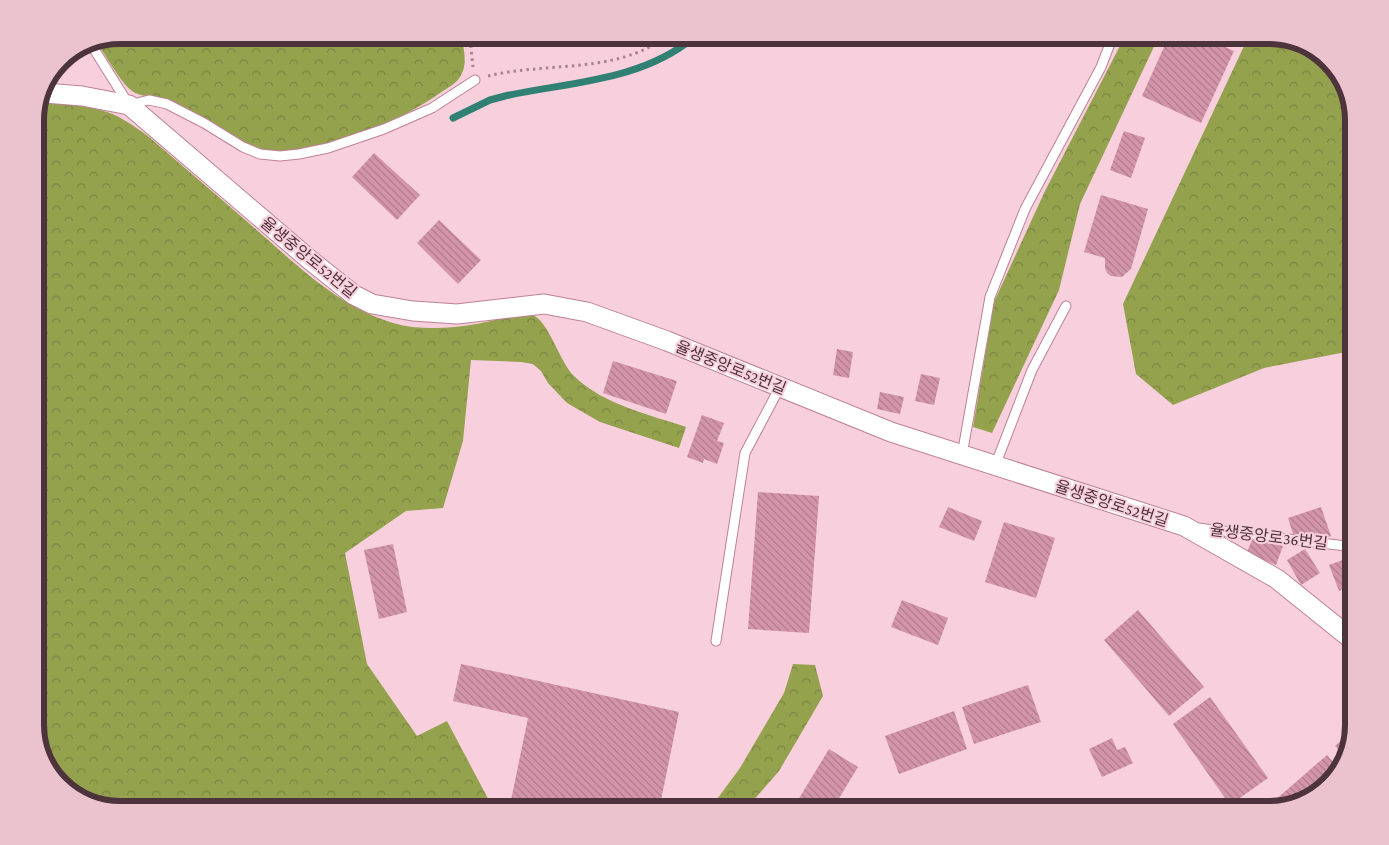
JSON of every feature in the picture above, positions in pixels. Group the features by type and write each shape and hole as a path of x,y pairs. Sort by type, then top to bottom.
{"street":[{"name":"율생중앙로52번길","path":"49,93 82,96 129,105 310,260 354,295 372,304 413,311 457,314 544,304 587,312 667,341 891,432 1184,526 1277,579 1345,634"}],"lane":[{"path":"962,455 990,297 1025,209 1101,68 1110,44"},
{"name":"율생중앙로52번길","path":"94,49 129,105"},
{"path":"129,105 149,100 167,104 204,123 243,147 260,154 280,156 328,148 384,129 432,108 475,80"},
{"path":"995,466 1032,370 1066,306"},
{"path":"716,641 744,453 780,387"},
{"name":"율생중앙로36번길","path":"1184,526 1345,546"}],"path":[{"path":"471,44 475,80 503,72 583,65 614,59 638,52 655,44"}],"green space":[{"path":"120,44 463,44 465,61 461,76 453,84 403,115 380,126 332,143 308,149 286,151 254,147 178,105 166,100 135,93 127,87 100,47"},
{"path":"1121,44 1155,44 1080,204 1059,290 992,433 973,427 994,302 1045,191"},
{"path":"1245,44 1279,44 1289,46 1316,59 1330,73 1335,82 1341,95 1345,115 1345,352 1264,368 1173,405 1136,374 1123,304"},
{"path":"46,103 91,108 113,114 128,122 148,136 325,288 367,313 389,322 428,328 460,326 511,316 532,315 543,324 569,370 586,386 627,407 686,427 679,448 600,422 567,403 533,364 471,360 463,441 443,508 406,511 345,553 367,664 417,736 447,721 489,801 110,801 100,799 73,786 57,768 48,750 44,730 44,115"},
{"path":"793,664 815,665 823,696 779,771 753,801 716,801 740,768 784,693"}],"building":[{"path":"1165,44 1219,44 1234,51 1201,123 1142,96"},
{"path":"1124,131 1145,138 1131,178 1110,170"},
{"path":"374,153 420,195 397,220 352,177"},
{"path":"1101,195 1148,209 1131,269 1122,277 1111,276 1107,273 1105,258 1084,252"},
{"path":"439,220 481,260 458,284 417,243"},
{"path":"837,349 853,352 849,378 833,375"},
{"path":"613,361 677,381 666,414 603,393"},
{"path":"921,374 940,378 934,405 915,401"},
{"path":"880,392 904,397 900,414 877,409"},
{"path":"702,415 724,423 717,441 724,443 717,464 704,459 703,463 687,457"},
{"path":"758,492 819,496 809,633 748,629"},
{"path":"948,507 982,521 974,541 939,527"},
{"path":"1321,507 1331,536 1321,540 1294,537 1288,518"},
{"path":"1004,522 1055,538 1036,598 985,582"},
{"path":"1252,540 1283,546 1276,565 1247,552"},
{"path":"393,544 407,612 379,619 364,550"},
{"path":"1305,549 1320,573 1301,585 1287,560"},
{"path":"1345,559 1345,589 1339,591 1329,565"},
{"path":"902,600 948,618 938,645 891,627"},
{"path":"1138,610 1204,687 1169,716 1104,640"},
{"path":"461,664 679,712 661,801 511,801 528,718 453,701"},
{"path":"1028,685 1041,722 974,744 962,707"},
{"path":"1210,697 1268,778 1236,801 1227,801 1173,724"},
{"path":"954,711 967,749 899,774 885,736"},
{"path":"1112,738 1117,750 1125,747 1133,763 1102,777 1089,749"},
{"path":"1344,738 1340,752 1335,746"},
{"path":"829,749 858,767 837,801 797,801"},
{"path":"1327,755 1335,764 1330,772 1316,786 1289,799 1274,801"}],"waterway":[{"path":"453,118 490,100 505,96 628,72 651,63 684,44"}]}
